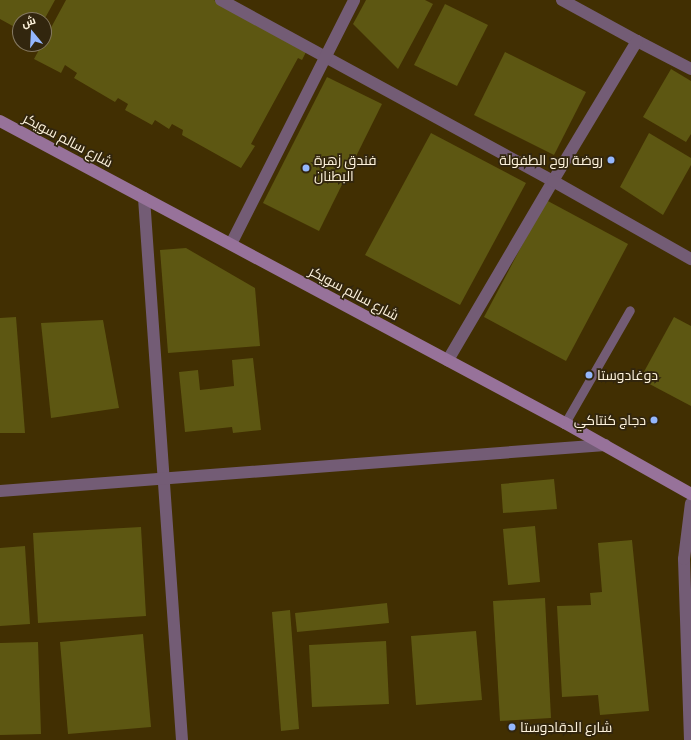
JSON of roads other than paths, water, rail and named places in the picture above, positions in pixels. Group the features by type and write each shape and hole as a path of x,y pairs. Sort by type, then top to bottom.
{"street":[{"path":"221,0 324,55 691,259"},
{"path":"231,244 324,55 354,0"},
{"path":"562,0 691,69"},
{"path":"448,360 637,41"},
{"name":"شارع سالم سويكر","path":"0,121 565,423 691,494"},
{"path":"144,198 166,479 182,740"},
{"path":"0,491 605,445"},
{"path":"690,740 688,587 684,542 691,503"}],"lane":[{"path":"565,423 630,310"}],"place":[{"name":"روضة روح الطفولة","path":"611,160"},
{"name":"فندق زهرة البطنان","path":"306,168"},
{"name":"دوغادوستا","path":"589,375"},
{"name":"دجاج كنتاكي","path":"654,420"},
{"name":"شارع الدقادوستا","path":"512,727"}]}
